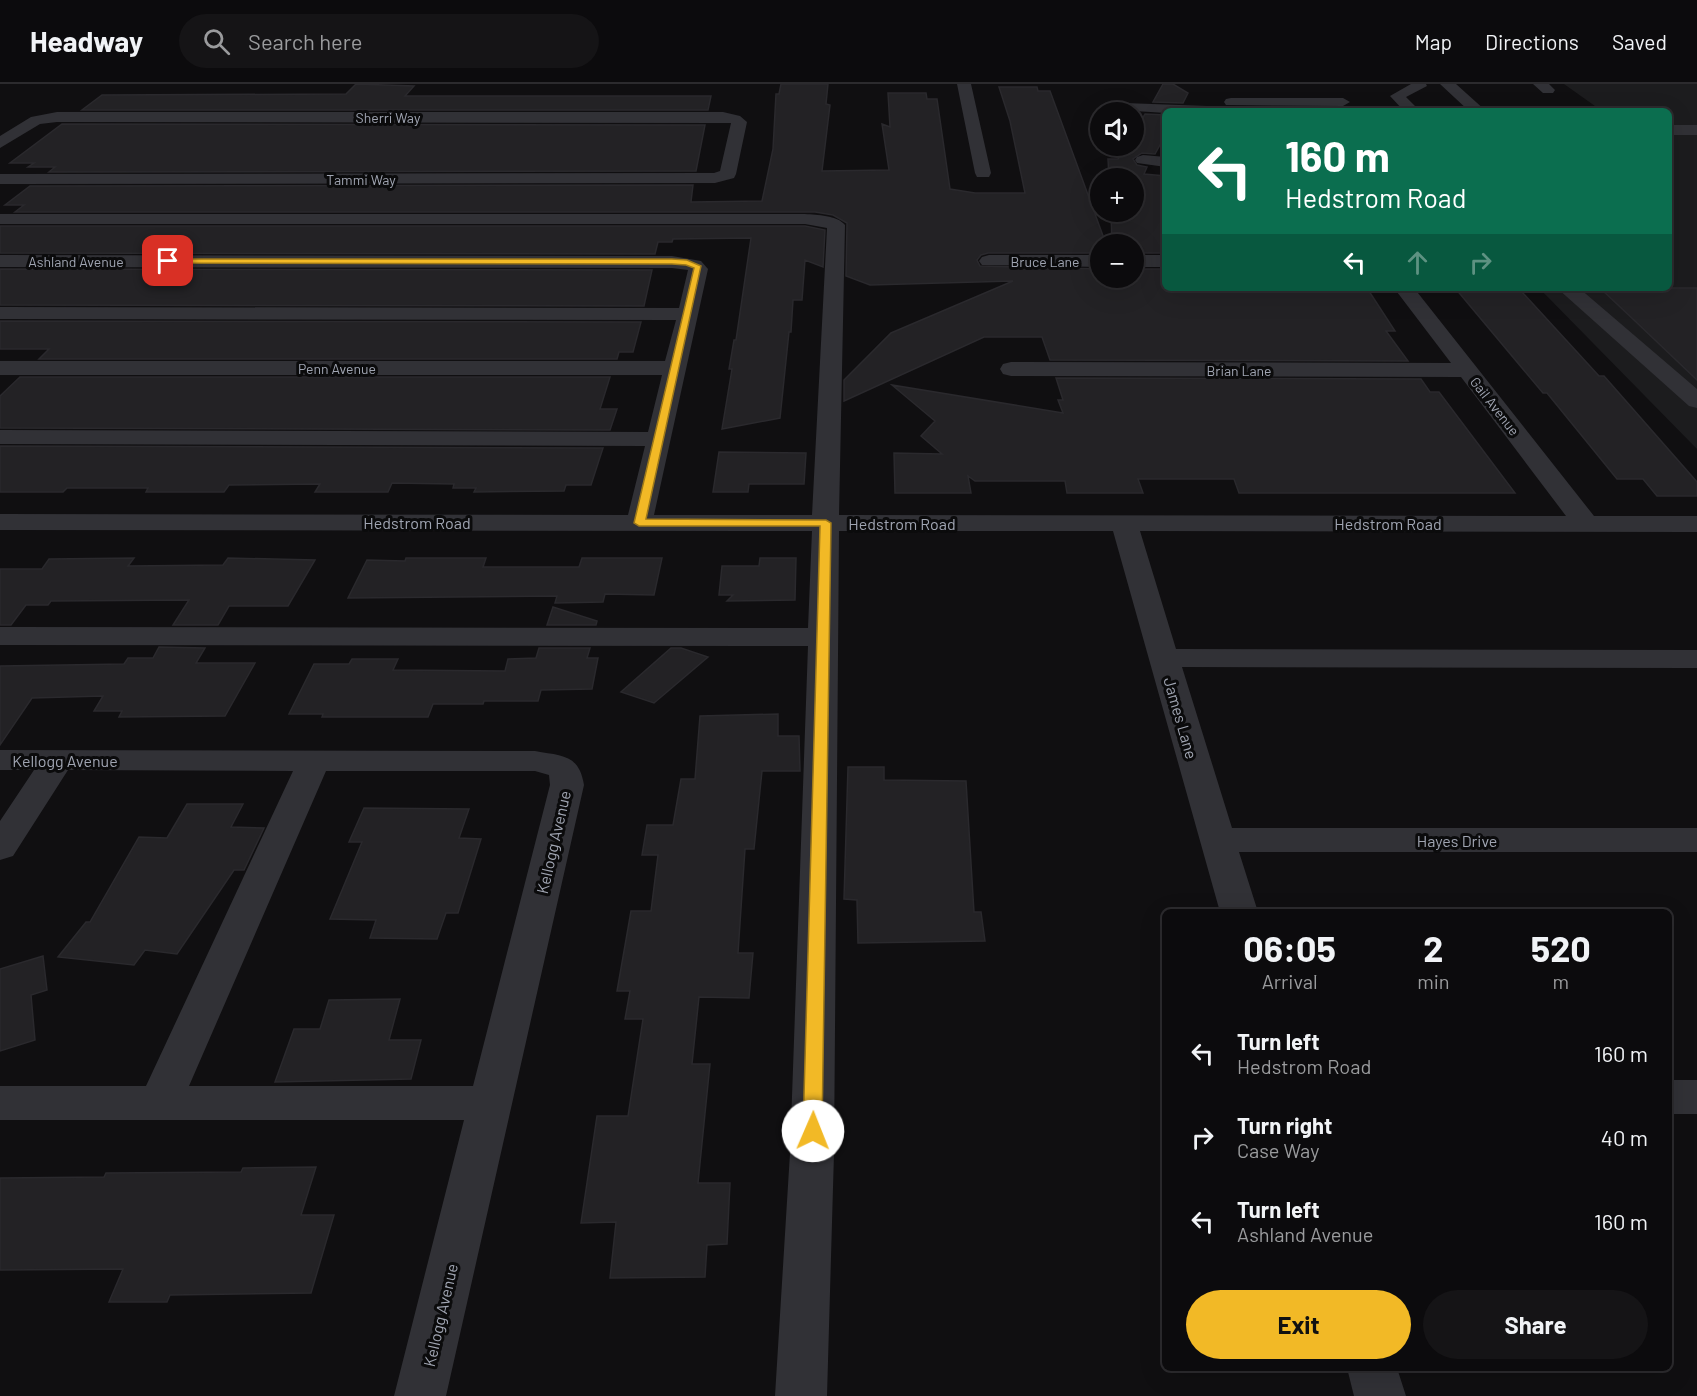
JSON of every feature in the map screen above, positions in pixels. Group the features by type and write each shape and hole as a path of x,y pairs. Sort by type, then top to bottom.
{"street":[{"path":"963,84 983,173"},
{"path":"1237,84 1229,106 1343,102"},
{"path":"1409,108 1397,96 1420,86 1418,84"},
{"path":"1447,84 1475,108"},
{"path":"1144,108 1162,109"},
{"name":"Sherri Way","path":"0,143 42,119 735,118 739,123 728,174 721,177"},
{"path":"1672,130 1697,130"},
{"path":"1143,160 1162,162"},
{"name":"Tammi Way","path":"0,179 721,177"},
{"path":"0,219 805,219 823,220 836,225 823,637 812,1153 801,1396"},
{"name":"Ashland Avenue","path":"0,261 691,263 698,269 688,314"},
{"name":"Bruce Lane","path":"989,261 1090,261"},
{"path":"1144,261 1162,261"},
{"name":"Gail Avenue","path":"1406,291 1586,524"},
{"path":"1570,291 1697,402"},
{"path":"0,313 688,314 639,523"},
{"name":"Penn Avenue","path":"0,368 675,368"},
{"name":"Brian Lane","path":"1011,369 1467,370"},
{"path":"0,437 659,439"},
{"name":"Hedstrom Road","path":"0,522 1697,524"},
{"name":"James Lane","path":"1124,523 1238,909"},
{"path":"0,636 823,637"},
{"path":"1164,658 1697,659"},
{"name":"Kellogg Avenue","path":"0,760 535,761 556,765 565,771 567,785 420,1396"},
{"path":"0,848 58,760"},
{"path":"160,1103 314,761"},
{"name":"Hayes Drive","path":"1218,840 1697,840"},
{"path":"1672,1096 1697,1096"},
{"path":"0,1103 490,1103"},
{"path":"1373,1371 1380,1396"}],"shaded area":[{"path":"1564,84 1697,84 1697,449 1542,291 1672,291 1672,108 1598,108"}],"building":[{"path":"356,84 414,86 405,96 711,96 708,110 82,110 102,95 346,94"},
{"path":"781,84 828,84 826,104 830,105 822,171 889,170 882,124 890,127 888,93 926,93 927,99 937,99 950,189 975,193 1025,193 1010,121 999,87 1037,87 1038,91 1050,91 1090,200 1090,222 1098,222 1102,234 1090,234 1090,253 988,253 981,255 977,260 980,266 1090,269 1090,288 1144,288 1144,269 1162,269 1162,291 1369,291 1395,331 1386,331 1408,361 1050,360 1042,337 984,337 844,401 844,380 891,333 1013,281 870,285 846,276 847,223 833,215 815,212 15,212 24,205 5,205 30,186 693,185 691,202 762,201 773,149 776,94 779,94"},
{"path":"1163,84 1173,84 1188,93 1183,103 1153,102"},
{"path":"1145,114 1162,115 1162,141 1155,154 1144,153"},
{"path":"62,124 705,125 696,171 49,172 55,167 28,167 34,163 10,163"},
{"path":"1120,156 1138,156 1133,159 1137,165 1147,167 1144,174 1144,168 1108,168 1108,159 1118,159"},
{"path":"1144,174 1162,176 1162,253 1144,253 1144,234 1112,234 1111,222 1144,222"},
{"path":"0,226 805,226 825,230 823,267 805,260 802,300 793,300 780,418 722,429 732,369 729,369 734,340 736,340 751,238 673,239 672,242 658,242 655,254 0,253"},
{"path":"0,269 652,270 644,306 0,305"},
{"path":"1672,288 1697,288 1697,380 1603,291 1672,291"},
{"path":"1458,291 1522,292 1599,376 1604,376 1697,482 1697,496 1657,496 1643,479 1617,479 1547,393 1543,393"},
{"path":"0,321 641,322 633,352 619,352 617,359 39,359 49,349 0,349"},
{"path":"20,377 610,377 600,409 617,409 610,430 0,428 0,396"},
{"path":"1056,378 1421,379 1430,392 1439,392 1515,493 1239,493 1234,479 1138,479 1143,493 1067,493 1065,481 975,481 968,476 971,493 895,493 894,453 942,454 921,436 935,421 892,385 1063,413 1058,400 1063,400"},
{"path":"0,446 603,448 591,485 566,485 564,491 474,492 476,488 453,488 454,484 392,483 388,492 315,492 320,484 229,485 224,492 146,492 148,488 67,488 63,492 0,492"},
{"path":"719,452 806,453 804,484 749,484 748,492 713,492"},
{"path":"134,558 128,566 223,565 228,558 315,560 288,606 229,606 218,625 173,625 189,600 51,601 48,605 26,605 11,625 0,625 0,569 42,569 49,559"},
{"path":"406,558 486,558 483,567 579,567 582,558 662,558 654,595 605,594 603,602 555,603 557,596 348,598 367,560 405,561"},
{"path":"760,558 796,558 795,600 727,601 733,595 719,595 722,566 759,566"},
{"path":"553,607 597,621 596,625 547,625"},
{"path":"159,647 205,648 196,663 255,663 225,716 119,717 122,711 94,711 103,696 32,698 0,745 0,666 124,664 128,658 153,658"},
{"path":"539,648 590,648 587,658 598,658 592,689 541,690 538,701 433,704 428,717 322,717 323,714 289,714 314,664 349,664 352,659 398,659 393,670 505,671 508,659 536,658"},
{"path":"671,648 681,648 708,657 654,703 621,692"},
{"path":"778,714 778,736 799,736 800,771 762,771 754,849 745,849 738,953 753,953 749,998 699,997 692,1064 710,1064 698,1183 730,1183 727,1244 707,1245 705,1277 610,1278 616,1222 581,1223 597,1116 628,1116 643,1019 625,1019 630,991 617,991 631,911 651,911 658,855 642,855 647,825 673,825 681,779 695,779 700,716"},
{"path":"848,767 884,767 884,780 966,781 974,912 981,912 985,941 858,943 857,900 844,899"},
{"path":"187,804 243,804 231,827 264,828 244,870 234,870 177,954 145,950 134,965 58,957 86,922 90,922 139,837 167,838"},
{"path":"364,808 469,809 459,838 481,839 458,913 446,913 437,939 370,938 376,920 330,919 362,842 349,842"},
{"path":"43,956 47,990 31,995 35,1040 0,1051 0,969"},
{"path":"400,999 389,1040 421,1040 411,1079 275,1082 294,1029 320,1029 329,1000"},
{"path":"316,1167 301,1215 334,1215 311,1293 170,1295 167,1302 109,1302 123,1269 0,1270 0,1178 104,1177 106,1173 241,1172 243,1168"}],"route":[{"path":"168,261 687,262 698,267 639,523 826,523 813,1131"}]}
